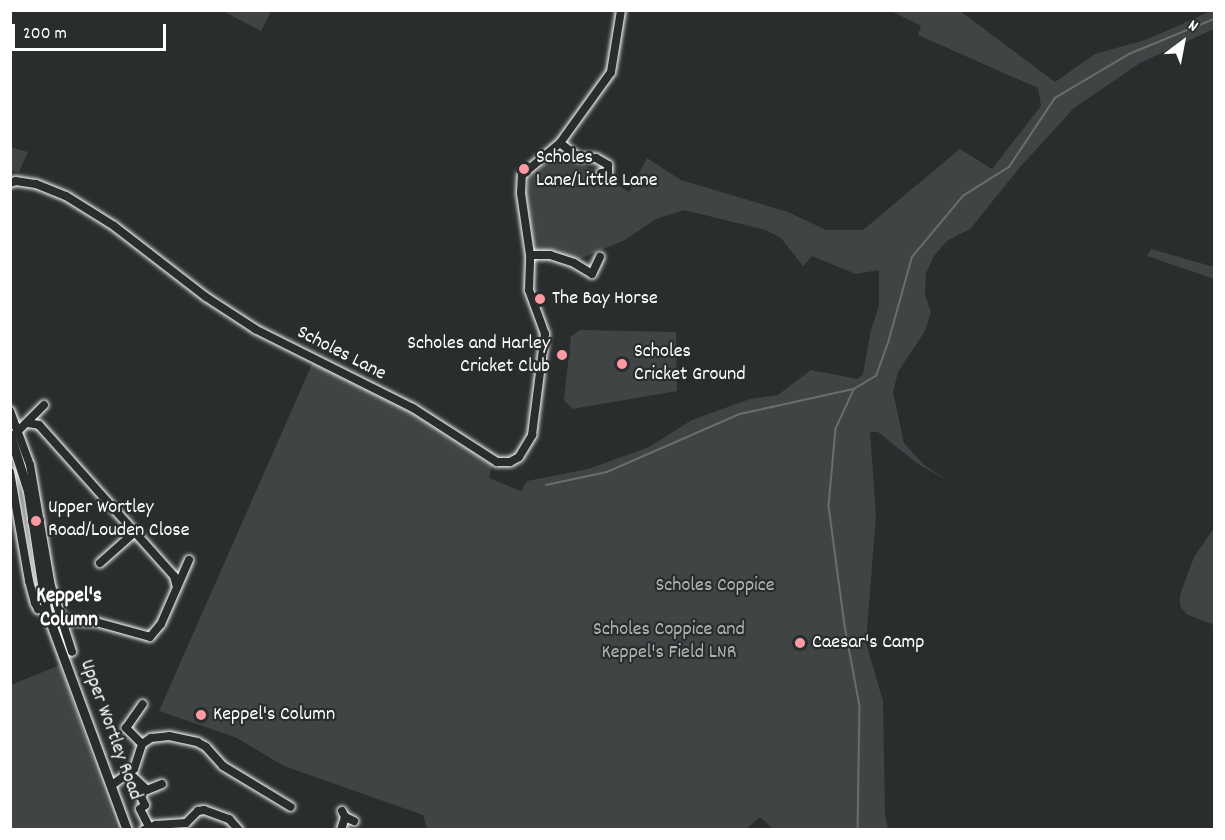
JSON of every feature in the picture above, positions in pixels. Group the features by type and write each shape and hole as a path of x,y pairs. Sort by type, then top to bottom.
{"main road":[{"name":"Upper Wortley Road","path":"13,435 28,491 48,615 127,830"}],"street":[{"name":"Scholes Lane","path":"10,183 16,181 36,184 66,196 114,226 199,292 255,329 412,408 496,462 510,462 519,457 529,442 536,420 545,334 529,294 530,255 521,192 522,175 560,143 611,72 621,10"},
{"path":"560,143 578,157 596,158 608,165 608,172 602,173"},
{"path":"530,255 550,255 574,263 592,274 600,257"},
{"path":"13,435 28,423 44,405"},
{"name":"Upper Wortley Road","path":"10,411 13,435 35,488 43,550 61,620 72,652"},
{"path":"28,423 39,425 174,576 177,587"},
{"name":"Upper Wortley Road","path":"10,472 29,581 38,609 48,615"},
{"path":"100,563 135,532"},
{"path":"48,615 61,620 96,622 150,637 158,630 189,560"},
{"path":"142,704 126,728 142,744"},
{"path":"112,785 130,774 142,744 159,736 197,742 206,747 223,766 291,807"},
{"path":"130,774 147,790 162,784"},
{"path":"137,788 145,805 140,809 146,828 189,826 198,811 204,810 228,819 239,830"},
{"path":"341,830 343,814 354,821"}],"green space":[{"path":"223,11 271,11 261,31"},
{"name":"Scholes Coppice and Keppel's Field LNR","path":"891,11 960,11 1055,82 1095,54 1148,39 1211,11 1214,11 1214,29 1140,63 1074,108 1021,166 970,229 947,241 934,256 926,273 925,295 931,312 925,331 898,372 893,392 904,443 924,465 949,481 918,464 878,432 870,432 876,515 866,643 883,701 885,814 888,829 773,829 760,817 745,830 427,829 423,815 284,766 235,737 159,711 313,362 401,406 492,465 489,478 521,491 527,481 588,469 649,447 692,420 750,399 778,395 811,370 857,379 863,374 871,330 879,306 879,270 856,274 812,256 803,266 781,238 766,230 684,210 656,219 625,240 577,260 534,253 526,195 529,178 561,151 629,192 647,158 681,180 788,212 826,230 863,230 960,149 992,169 1041,106 1038,88 918,35 921,26"},
{"path":"10,147 28,152 19,172 11,171"},
{"path":"1151,249 1214,267 1214,279 1147,256"},
{"name":"Scholes Cricket Ground","path":"580,330 676,332 677,391 572,409 564,400 571,336"},
{"path":"10,442 28,509 38,598 11,462"},
{"path":"1214,528 1214,625 1186,614 1180,606 1180,595 1194,557"},
{"path":"60,665 117,829 11,829 11,685"}],"waterway":[{"path":"546,485 607,472 740,414 854,389 876,376 888,343 912,257 963,196 1009,167 1055,98 1129,54 1214,19"},
{"path":"854,390 836,429 829,506 845,626 860,706 858,830"}],"place":[{"name":"Scholes Lane/Little Lane","path":"524,169"},
{"name":"The Bay Horse","path":"540,299"},
{"name":"Scholes and Harley Cricket Club","path":"562,355"},
{"name":"Scholes Cricket Ground","path":"622,364"},
{"name":"Upper Wortley Road/Louden Close","path":"36,521"},
{"name":"Caesar's Camp","path":"800,643"},
{"name":"Keppel's Column","path":"201,715"}],"district":[{"name":"Keppel's Column","path":"69,609"}],"park label":[{"name":"Scholes Coppice","path":"715,586"}]}
